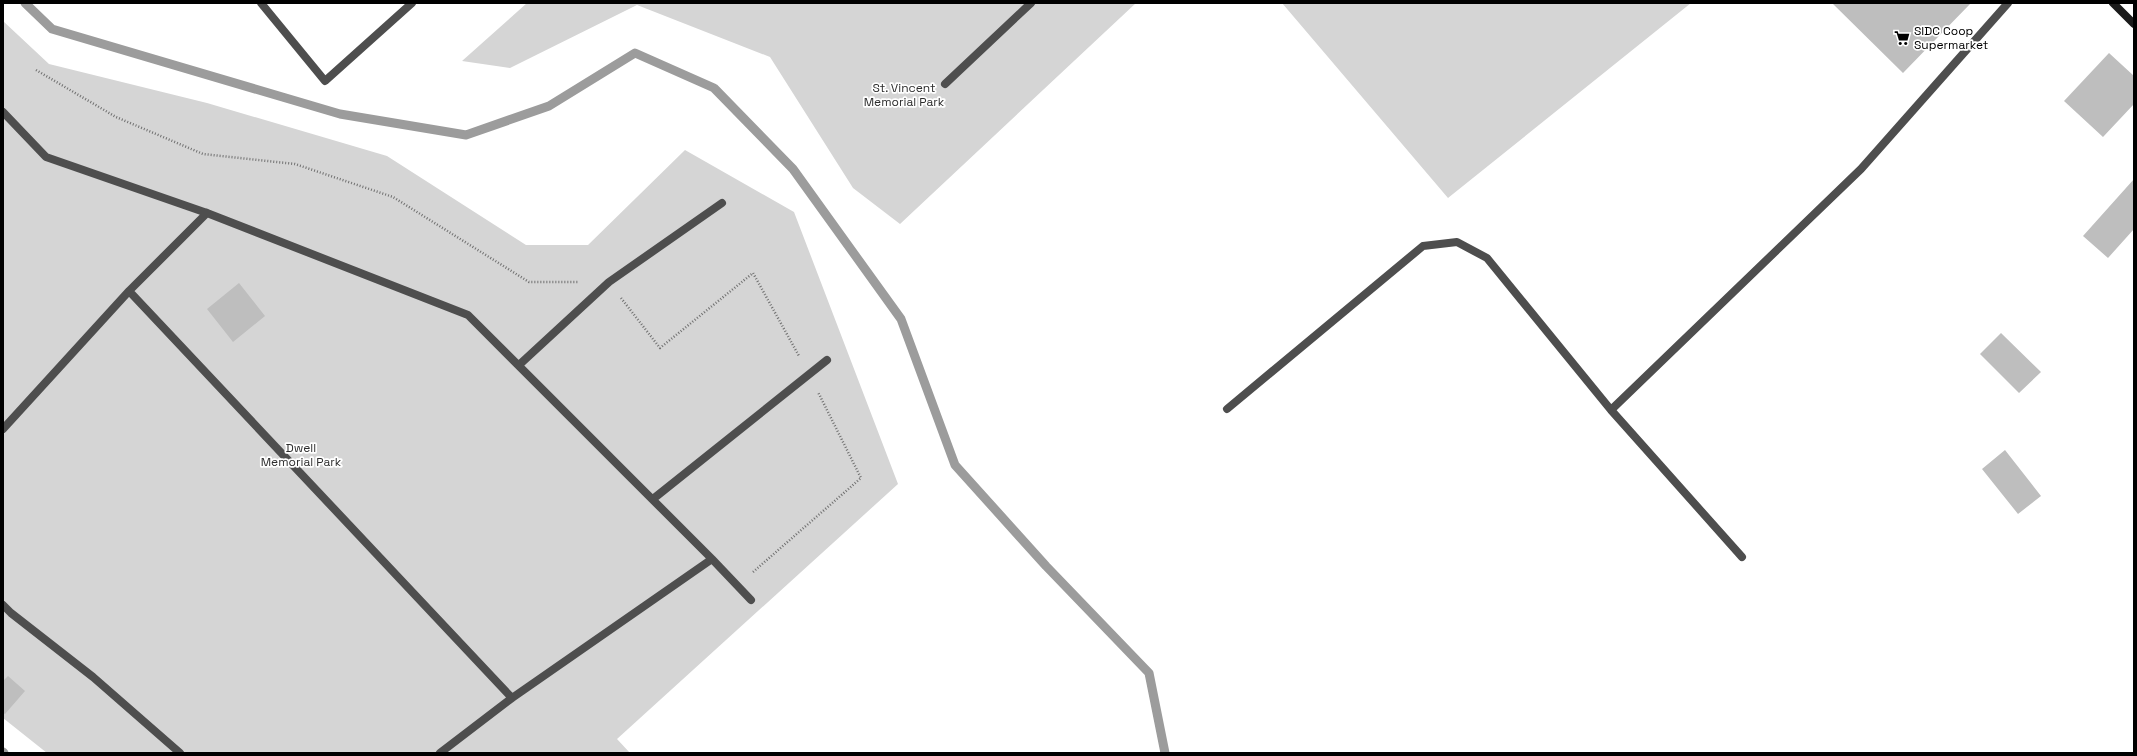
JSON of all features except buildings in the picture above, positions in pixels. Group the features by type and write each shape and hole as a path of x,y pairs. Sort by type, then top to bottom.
{"main road":[{"path":"2113,3 2134,24"}],"street":[{"path":"261,3 325,81 412,3"},
{"path":"946,84 1031,3"},
{"path":"1611,410 1861,169 2008,3"},
{"path":"3,112 46,157 207,213 468,315 653,499 751,600"},
{"path":"519,365 609,282 722,203"},
{"path":"3,429 129,291 207,213"},
{"path":"1227,409 1423,246 1458,242 1486,258 1611,410 1742,557"},
{"path":"129,291 512,698"},
{"path":"653,499 827,360"},
{"path":"440,753 512,698 712,559"},
{"path":"3,605 93,677 180,753"}],"path":[{"path":"36,70 116,117 203,154 295,164 393,197 529,282 609,282 660,348 753,273 809,374 861,478 738,586"}],"green space":[{"name":"St. Vincent Memorial Park","path":"527,3 1136,3 900,224 853,188 770,57 637,5 510,68 462,61"},
{"path":"1282,3 1691,3 1448,198"},
{"name":"Dwell Memorial Park","path":"3,21 49,64 207,103 387,156 526,245 588,245 685,150 794,212 898,484 617,739 630,753 47,753 3,718"}],"waterway":[{"path":"25,3 52,29 340,114 466,135 549,106 635,53 714,88 793,169 901,319 955,465 1046,566 1149,673 1165,753"}],"place":[{"name":"SIDC Coop Supermarket","path":"1902,38"}]}
